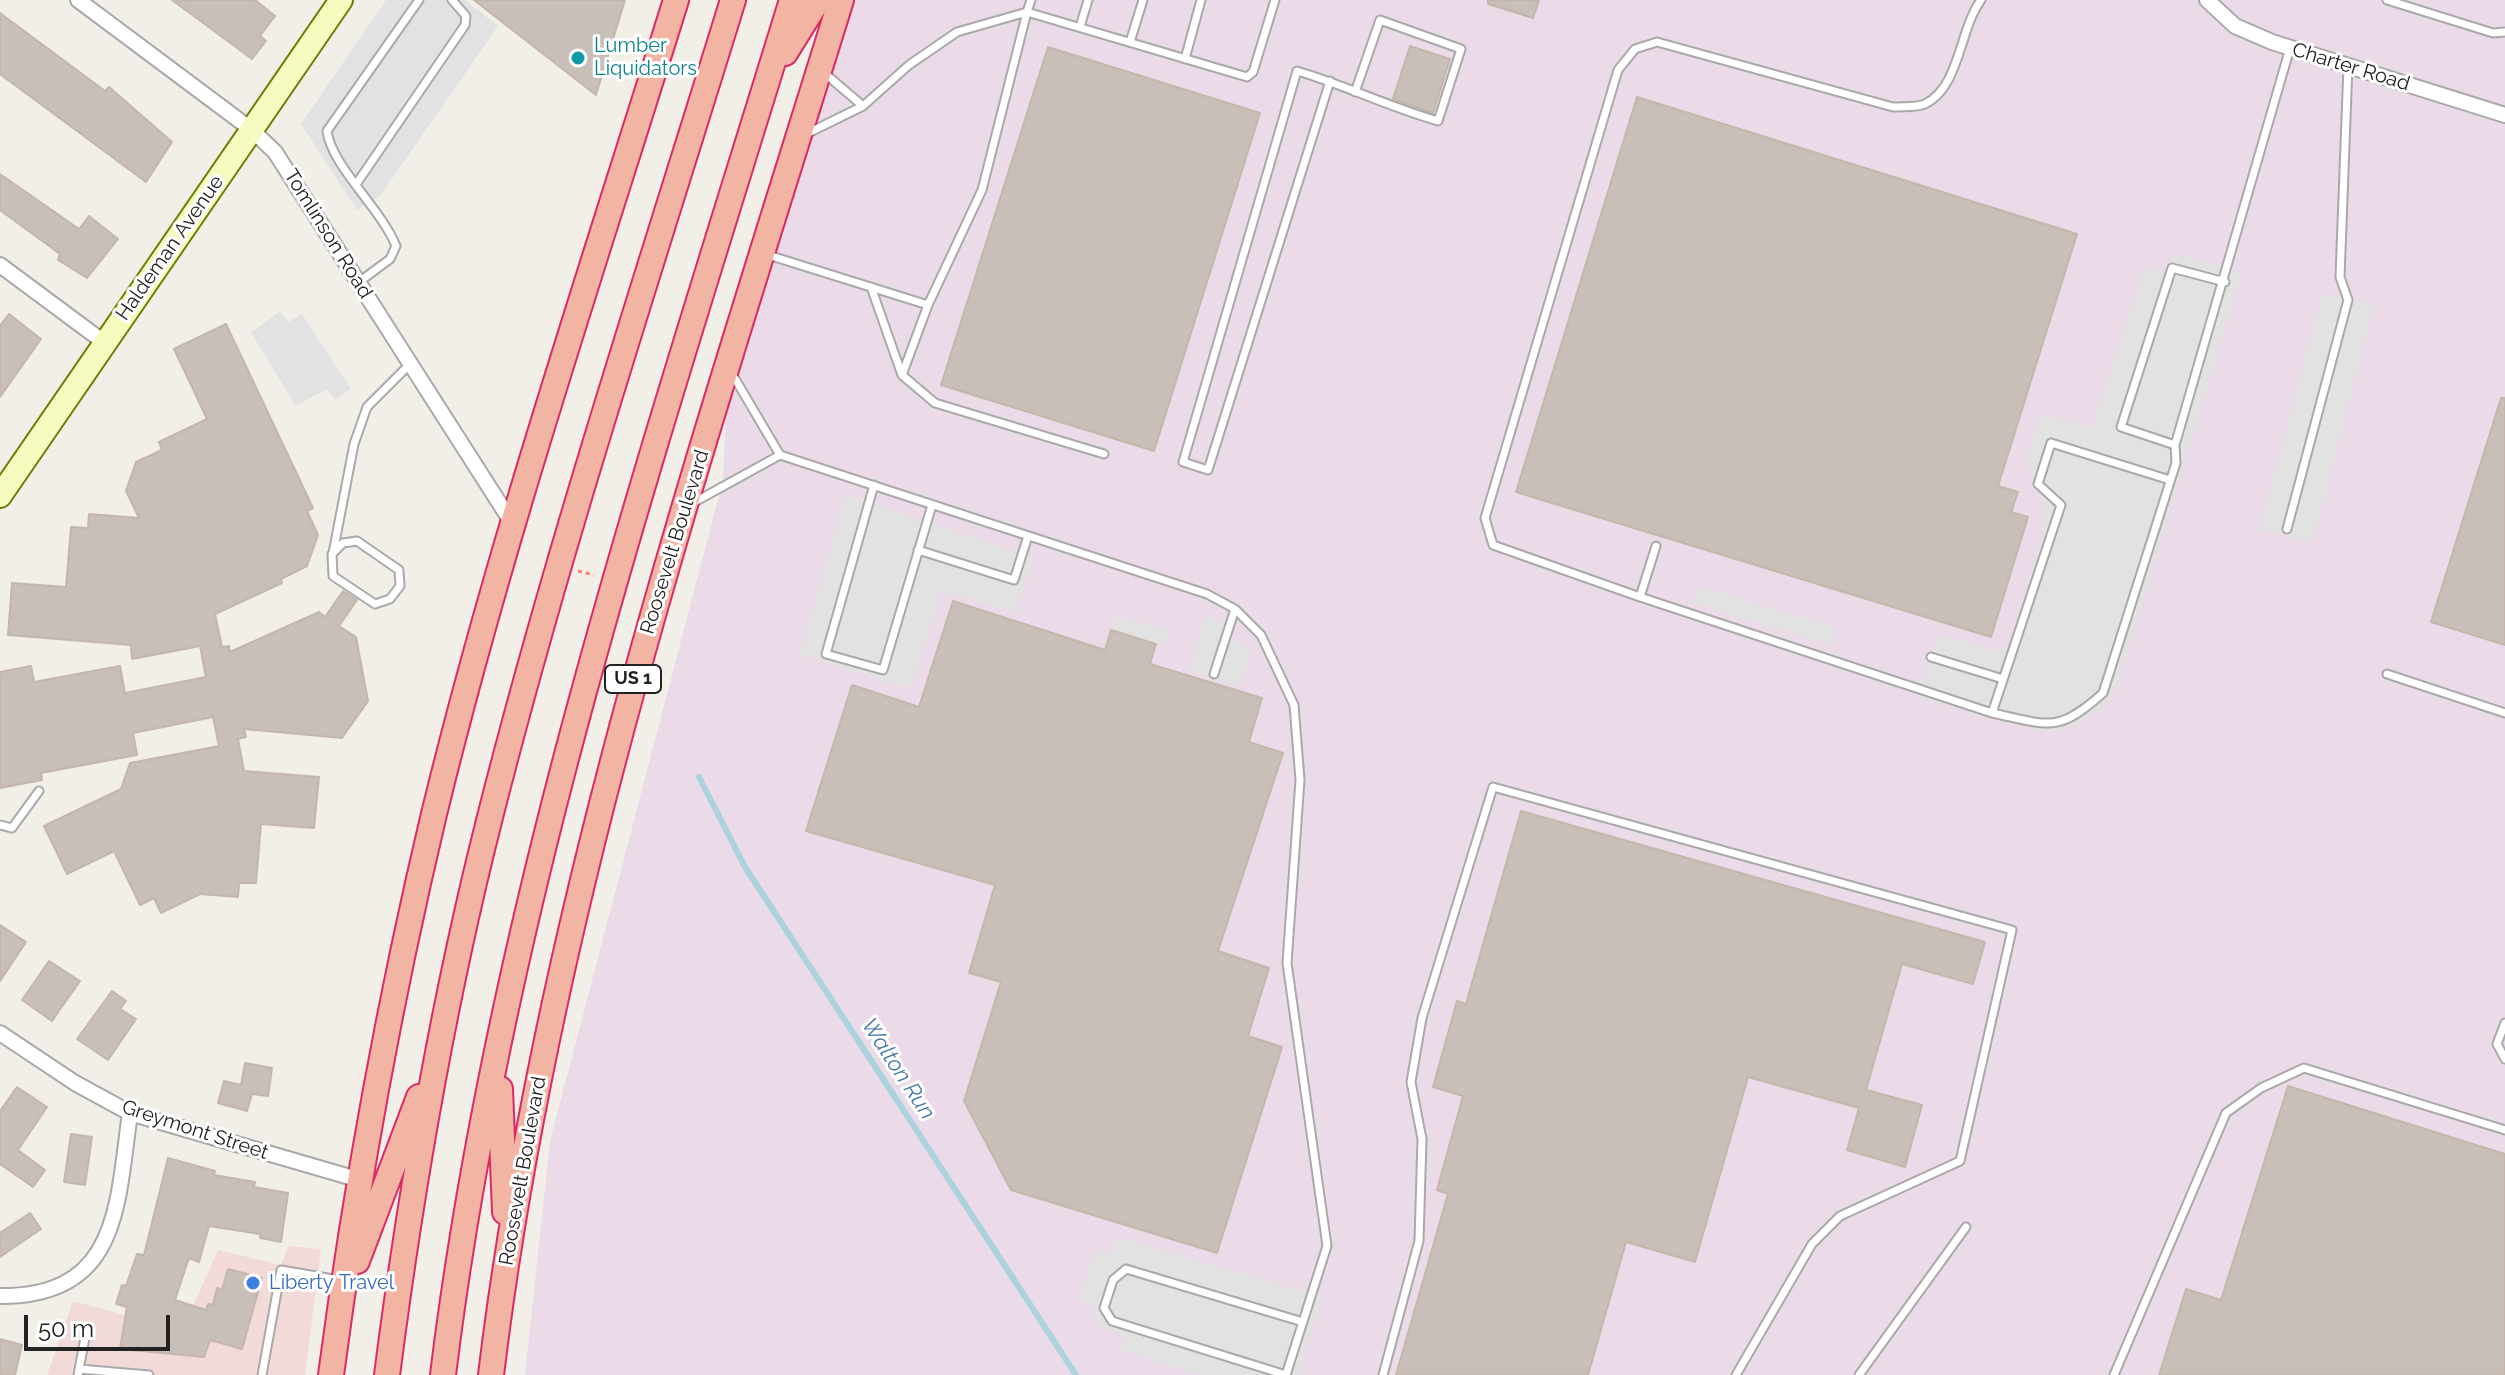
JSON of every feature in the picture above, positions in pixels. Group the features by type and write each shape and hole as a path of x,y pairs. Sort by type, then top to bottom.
{"highway":[{"path":"347,1281 360,1180 424,857 463,703 514,526 676,0"},
{"path":"387,1375 410,1216 443,1035 488,824 547,607 733,0"},
{"name":"US 1","path":"443,1375 463,1240 498,1045 543,838 597,636 792,0"},
{"path":"765,86 818,0"},
{"name":"Roosevelt Boulevard","path":"491,1375 507,1262 547,1039 589,849 646,635 841,0"},
{"path":"331,1375 340,1305 347,1281 443,1035"},
{"path":"498,1045 507,1262"}],"main road":[{"name":"Haldeman Avenue","path":"0,496 341,0"}],"street":[{"name":"Tomlinson Road","path":"78,0 252,130 281,159 514,526"},
{"name":"Charter Road","path":"2207,0 2235,26 2290,48 2505,115"},
{"path":"0,265 105,343"},
{"name":"Greymont Street","path":"0,1033 75,1083 130,1113 360,1180"},
{"path":"0,1296 21,1297 56,1287 83,1273 103,1248 115,1222 130,1113"}],"lane":[{"path":"359,282 390,259 396,246 389,229 332,148 327,131 419,0"},
{"path":"357,183 465,25 466,16 452,0"},
{"path":"902,375 928,305 982,190 1031,0"},
{"path":"1080,27 1088,0"},
{"path":"1130,42 1143,0"},
{"path":"1185,59 1201,0"},
{"path":"799,137 863,106 909,65 957,32 1027,12 1247,77 1253,72 1275,0"},
{"path":"1981,0 1971,13 1943,91 1922,106 1893,107 1657,42 1635,49 1618,70 1485,518 1493,545 1992,713 2051,725 2075,718 2103,693 2176,463 2175,445 2225,282 2290,48"},
{"path":"2387,0 2493,33 2505,32"},
{"path":"1330,81 1208,470 1183,462 1297,71 1330,81 1355,92 1438,121 1461,49 1380,20 1355,92"},
{"path":"2287,529 2348,300 2340,277 2348,66"},
{"path":"820,69 863,106"},
{"path":"763,254 928,305"},
{"path":"2175,445 2121,427 2172,268 2225,282"},
{"path":"871,287 902,375 935,403 1104,454"},
{"path":"333,553 343,543 357,541 399,570 396,593 375,604 333,576 330,561 354,444 367,407 411,363"},
{"path":"728,366 780,455 1207,594 1235,609 1261,635 1294,705 1300,780 1287,963 1327,1246 1303,1322 1286,1375 1112,1321 1104,1308 1113,1280 1126,1269 1303,1322"},
{"path":"1992,713 2061,505 2038,484 2051,443 2170,480"},
{"path":"685,507 780,455"},
{"path":"874,485 826,654 883,670 932,505"},
{"path":"918,550 1014,580 1028,536"},
{"path":"1640,597 1656,546"},
{"path":"1214,674 1235,609"},
{"path":"1931,657 2003,679"},
{"path":"2387,674 2505,713"},
{"path":"1383,1375 1419,1241 1422,1139 1411,1082 1422,1018 1493,787 2012,930 1960,1161 1840,1216 1812,1244 1736,1375"},
{"path":"0,825 12,828 39,791"},
{"path":"2505,1023 2497,1044 2505,1059"},
{"path":"2114,1375 2226,1113 2261,1088 2304,1068 2505,1130"},
{"path":"1859,1375 1966,1227"},
{"path":"262,1375 281,1270 347,1281"},
{"path":"87,1327 78,1372 149,1375"}],"path":[{"path":"575,569 596,576"}],"shaded area":[{"path":"386,0 465,0 498,26 380,196 357,210 301,124"},
{"path":"842,0 2505,0 2505,1375 525,1375 550,1141 723,480 728,366"},
{"path":"2175,253 2241,273 2117,687 2103,707 2080,724 2050,733 1919,698 1938,634 1996,651 2008,649 2044,531 2044,508 2027,460 2041,414 2092,428 2144,268 2162,274"},
{"path":"2322,295 2373,305 2313,542 2260,529"},
{"path":"280,311 288,322 302,314 351,389 335,400 327,389 296,406 251,333"},
{"path":"846,495 1033,557 1016,612 941,590 910,689 800,654"},
{"path":"1698,586 1836,628 1831,645 1693,603"},
{"path":"1115,615 1168,630 1163,646 1111,630"},
{"path":"1206,616 1219,620 1239,644 1252,648 1240,687 1189,671"},
{"path":"1116,1237 1322,1297 1298,1375 1202,1375 1121,1350 1126,1335 1101,1327 1095,1320 1093,1305 1078,1300 1096,1249 1111,1254"},
{"path":"288,1246 321,1249 305,1375 47,1375 73,1301 182,1330 218,1250 281,1265"}],"building":[{"path":"172,0 255,0 275,16 260,36 266,41 252,59"},
{"name":"Lumber Liquidators","path":"474,0 625,0 596,95"},
{"path":"1488,0 1539,0 1533,18 1488,4"},
{"path":"0,13 105,91 109,87 172,142 146,182 0,74"},
{"path":"1410,46 1450,59 1433,113 1393,99"},
{"path":"1048,47 1260,113 1154,451 941,385"},
{"path":"1637,97 2077,234 1998,486 2018,492 2011,512 2028,517 1991,637 1516,492"},
{"path":"0,174 79,229 89,216 118,239 87,278 58,260 60,254 0,210"},
{"path":"9,314 41,339 0,397 0,326"},
{"path":"226,324 313,508 307,511 318,535 307,566 281,579 282,583 215,614 222,647 229,646 230,652 319,612 325,617 343,591 357,600 339,626 356,637 368,701 342,738 244,729 246,737 238,739 244,771 319,777 314,828 261,824 256,883 239,883 238,897 200,894 161,913 154,898 140,905 114,851 67,874 44,826 121,789 130,763 219,746 213,717 133,733 137,755 41,773 42,780 0,788 0,672 31,666 34,682 120,666 125,693 206,677 200,646 132,659 131,645 8,635 12,583 66,587 71,527 88,528 89,514 139,518 126,491 136,462 162,450 159,442 207,419 174,349"},
{"path":"2501,398 2505,398 2505,645 2431,622"},
{"path":"953,601 1105,650 1111,630 1156,644 1150,664 1262,698 1249,742 1283,753 1218,951 1269,968 1248,1036 1282,1047 1217,1253 1011,1190 964,1101 1001,982 969,973 995,885 806,831 852,685 919,707"},
{"path":"1521,811 1985,942 1973,984 1902,964 1866,1090 1922,1105 1905,1167 1847,1150 1859,1108 1748,1077 1695,1262 1626,1242 1588,1375 1396,1375 1448,1194 1437,1190 1463,1096 1433,1087 1457,1001 1466,1004"},
{"path":"0,925 26,942 0,981"},
{"path":"49,961 80,981 52,1021 22,1000"},
{"path":"112,991 126,1001 120,1009 136,1019 108,1060 77,1039"},
{"path":"245,1063 272,1068 268,1096 252,1094 247,1111 218,1103 224,1081 241,1085"},
{"path":"2288,1086 2505,1154 2505,1375 2159,1375 2186,1289 2221,1300"},
{"path":"17,1087 47,1107 18,1150 45,1170 33,1187 0,1164 0,1111"},
{"path":"71,1134 92,1137 85,1185 64,1182"},
{"path":"168,1158 215,1171 214,1175 255,1182 254,1187 288,1193 281,1242 260,1238 260,1234 209,1226 199,1262 189,1258 175,1300 206,1310 208,1304 213,1305 217,1288 222,1290 228,1269 262,1278 242,1349 210,1340 204,1357 120,1349 127,1307 116,1304 137,1254 144,1255"},
{"path":"30,1213 41,1229 0,1257 0,1233"},
{"path":"0,1339 22,1345 15,1375 0,1375"}],"waterway":[{"name":"Walton Run","path":"699,777 745,867 1076,1375"}],"place":[{"name":"Lumber Liquidators","path":"578,58"},
{"name":"Liberty Travel","path":"253,1283"}]}
